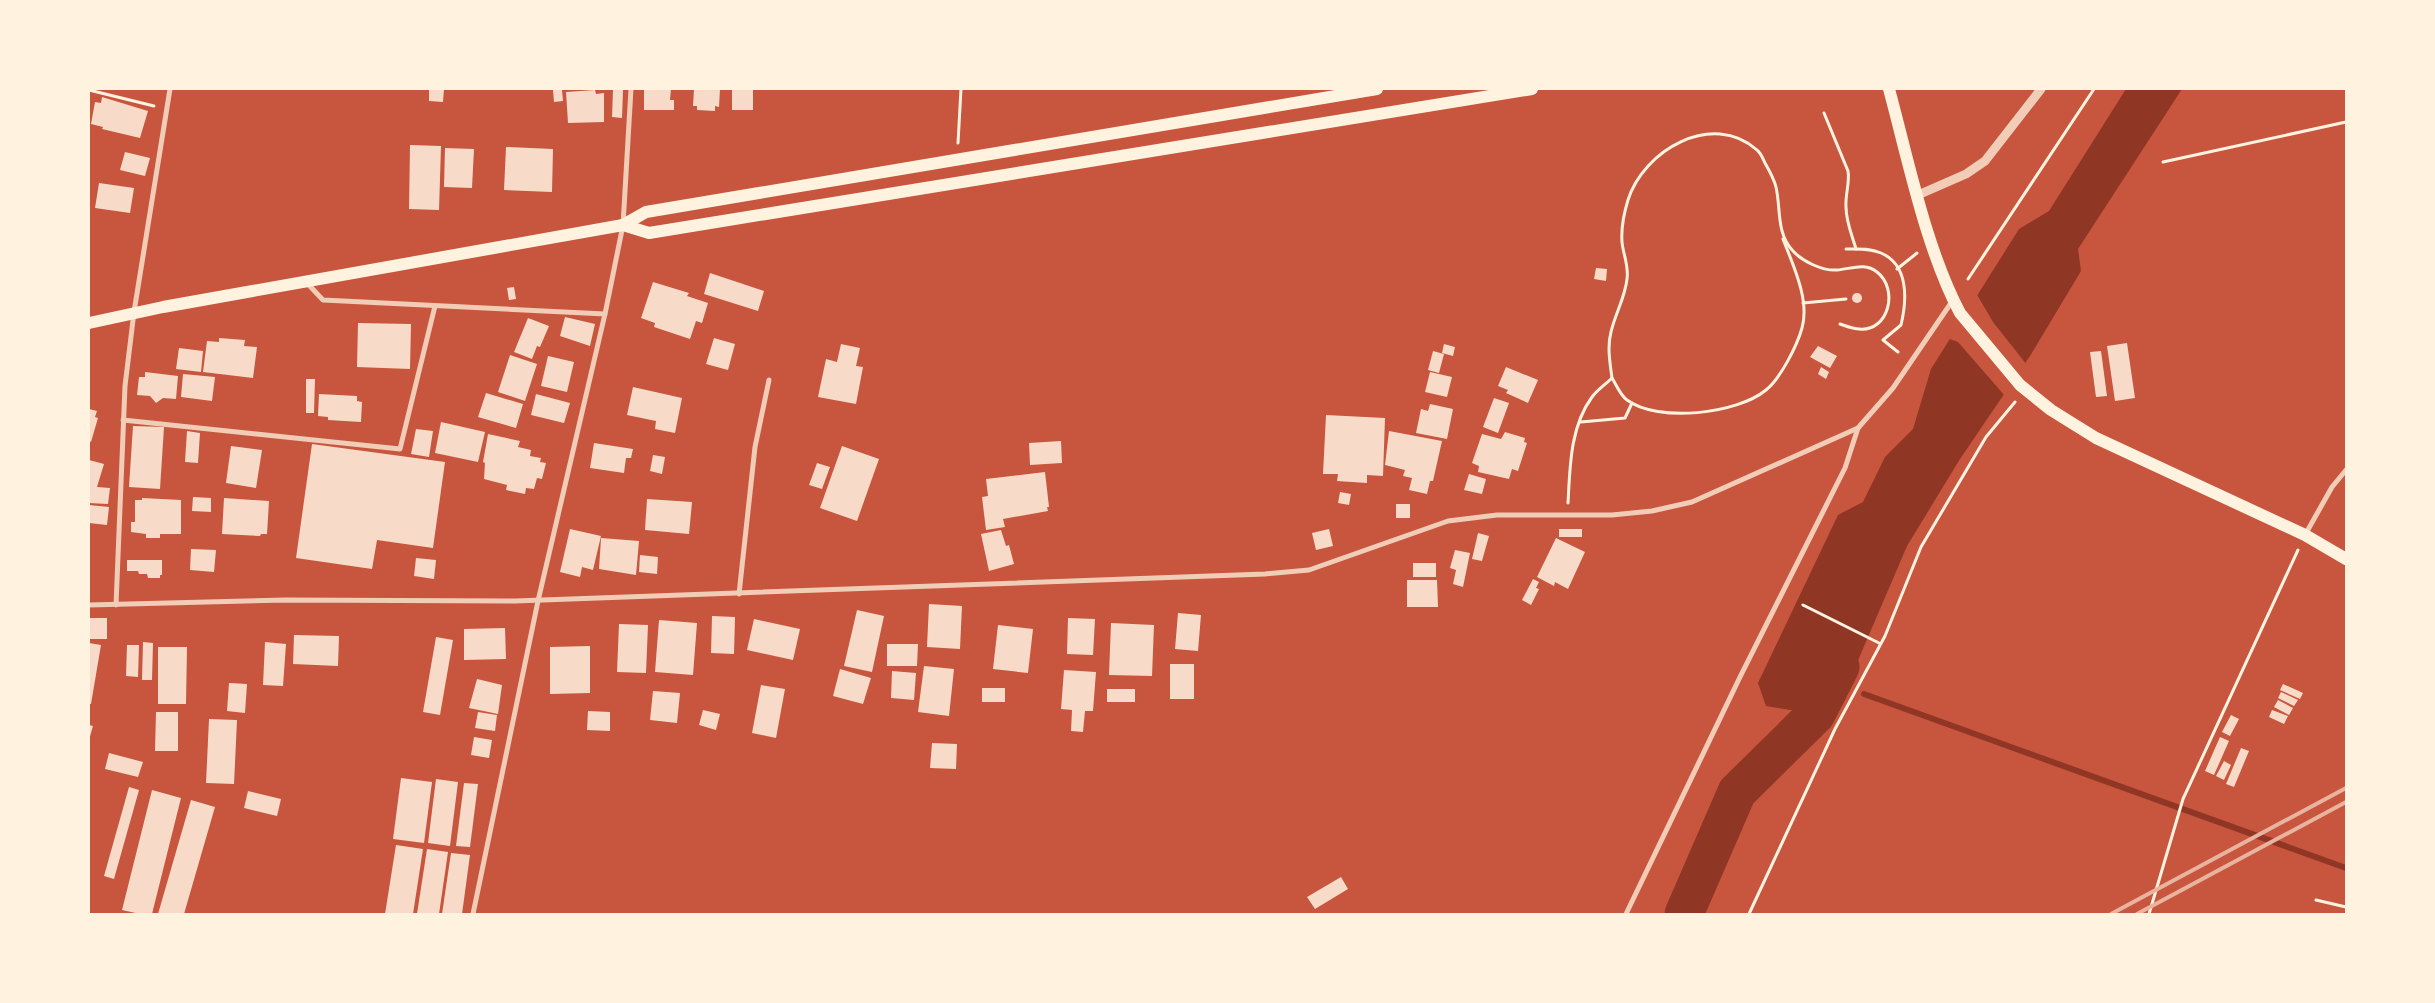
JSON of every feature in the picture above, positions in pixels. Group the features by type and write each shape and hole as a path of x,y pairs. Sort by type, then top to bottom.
{"main road":[{"path":"89,323 134,312 623,226 646,212 1377,89"},
{"path":"623,226 649,234 1532,89"},
{"path":"1889,89 1937,259 1954,302 2022,387 2051,410 2096,438 2305,535 2346,559"}],"street":[{"path":"116,605 123,420 134,312 170,89"},
{"path":"473,914 538,601 605,314 623,226 631,89"},
{"path":"1918,194 1966,174 1985,161 2041,89"},
{"path":"306,282 323,300 605,314"},
{"path":"1626,914 1740,677 1845,468 1858,428 1893,388 1954,302"},
{"path":"123,420 400,449 435,306"},
{"path":"740,594 755,447 769,380"},
{"path":"89,605 285,600 538,601 1265,574 1309,570 1448,521 1497,515 1612,515 1652,511 1692,502 1858,428"},
{"path":"2305,535 2332,487 2346,470"}],"path":[{"path":"957,161 961,89"},
{"path":"1968,279 2094,89"},
{"path":"89,90 167,110"},
{"path":"1824,113 1848,171 1846,215 1856,250"},
{"path":"2163,162 2346,122"},
{"path":"1718,135 1738,138 1758,150 1776,185 1782,234 1803,303 1802,328 1784,366 1766,390 1747,402 1722,410 1694,412 1664,412 1640,407 1625,399 1612,378 1609,354 1610,333 1624,298 1628,276 1627,259 1622,242 1624,221 1633,186 1645,168 1660,154 1680,141 1699,136 1718,135"},
{"path":"1782,234 1793,252 1817,267 1835,270 1862,266 1877,272 1886,284 1889,309 1882,321 1870,328 1859,330 1840,324"},
{"path":"1897,269 1922,247"},
{"path":"1846,250 1881,253 1893,262 1904,282 1904,309 1901,325 1883,340 1898,352"},
{"path":"1803,303 1846,299"},
{"path":"1568,503 1570,457 1580,422 1592,396 1612,378"},
{"path":"1749,914 1835,729 1885,636 1921,547 1986,437 2022,387"},
{"path":"1580,422 1625,418 1632,403"},
{"path":"2149,914 2183,799 2305,535"},
{"path":"1803,605 1879,642"},
{"path":"2316,900 2346,907"}],"shaded area":[{"path":"2126,89 2182,89 2078,249 2081,271 2030,356 1960,459 1907,546 1838,707 1816,714 1766,706 1758,683 1838,515 1863,502 1885,457 1913,429 1931,369 2019,229 2049,211"}],"pier":[{"path":"1976,293 1993,322 2027,365 2005,396 1958,342 1947,338"}],"building":[{"path":"429,89 444,89 443,102 429,101"},
{"path":"644,89 671,89 670,100 674,100 674,110 644,110"},
{"path":"694,89 720,89 719,107 715,106 715,111 697,110 697,106 693,106"},
{"path":"732,89 753,89 753,110 732,110"},
{"path":"553,90 562,90 563,101 554,102"},
{"path":"595,90 596,94 604,93 604,122 568,123 566,92"},
{"path":"613,90 623,90 622,118 612,117"},
{"path":"102,97 148,111 140,138 102,129 103,127 91,124 95,102 101,103"},
{"path":"410,145 441,146 439,210 409,209"},
{"path":"506,147 553,149 552,192 504,190"},
{"path":"445,148 474,149 472,188 444,187"},
{"path":"125,152 150,158 145,176 120,170"},
{"path":"99,183 134,188 130,213 95,208"},
{"path":"1596,268 1607,269 1606,281 1594,279"},
{"path":"710,273 764,291 758,311 704,294"},
{"path":"653,282 689,293 687,296 708,303 702,323 696,321 690,339 654,327 655,323 641,318"},
{"path":"514,287 516,299 509,300 507,288"},
{"path":"1855,293 1859,293 1862,298 1861,302 1855,303 1852,300 1852,296"},
{"path":"565,317 595,324 590,346 560,336"},
{"path":"528,318 549,326 540,347 537,346 532,359 514,352"},
{"path":"358,323 411,324 410,369 357,367"},
{"path":"219,338 245,340 244,346 257,347 253,378 203,372 207,341 219,342"},
{"path":"714,338 735,344 728,370 706,364"},
{"path":"2127,343 2135,398 2115,401 2107,346"},
{"path":"841,344 860,348 856,366 863,367 856,404 818,397 826,359 837,362"},
{"path":"1444,344 1455,347 1453,356 1442,353"},
{"path":"1818,346 1837,356 1830,368 1810,357"},
{"path":"179,348 203,351 201,372 176,369"},
{"path":"1433,351 1444,354 1439,373 1428,370"},
{"path":"2101,351 2107,396 2096,397 2090,352"},
{"path":"510,355 537,364 525,401 498,392"},
{"path":"548,356 574,362 567,392 541,386"},
{"path":"1506,367 1538,380 1528,403 1506,393 1508,390 1498,386"},
{"path":"1821,367 1829,372 1826,379 1818,374"},
{"path":"145,372 178,376 176,399 163,398 156,403 150,396 137,395 139,377 145,377"},
{"path":"1430,372 1452,377 1447,397 1425,392"},
{"path":"183,374 215,377 212,401 181,397"},
{"path":"306,379 315,379 314,413 306,413"},
{"path":"633,387 682,398 675,433 655,429 656,421 627,415"},
{"path":"486,393 523,404 516,428 478,417"},
{"path":"319,394 357,396 357,401 362,402 361,422 328,420 328,417 318,416"},
{"path":"536,394 570,403 564,423 531,415"},
{"path":"1494,398 1509,403 1498,433 1483,427"},
{"path":"1430,404 1453,409 1447,439 1416,433 1421,409 1428,411"},
{"path":"89,409 97,411 95,417 98,418 91,442 89,441"},
{"path":"1326,415 1385,418 1383,476 1367,475 1367,483 1337,481 1338,474 1323,474"},
{"path":"441,422 485,432 478,462 435,453"},
{"path":"133,426 164,427 160,489 129,487"},
{"path":"416,429 433,431 429,457 411,454"},
{"path":"187,431 200,433 198,463 185,462"},
{"path":"1389,431 1442,441 1433,481 1430,481 1427,494 1409,490 1412,478 1403,476 1405,470 1385,465"},
{"path":"1505,432 1525,438 1524,442 1527,443 1518,471 1512,469 1509,479 1478,472 1479,466 1472,463 1482,434 1501,439"},
{"path":"488,434 520,441 518,447 531,450 530,456 541,458 540,462 546,463 542,479 537,478 534,489 526,488 525,494 506,490 507,485 484,479 485,463 483,462"},
{"path":"1061,441 1062,463 1030,465 1029,443"},
{"path":"594,443 633,449 631,458 626,458 624,473 590,468"},
{"path":"312,444 445,462 433,548 377,540 372,569 296,558"},
{"path":"231,446 262,450 256,488 226,483"},
{"path":"842,446 879,459 857,521 820,508"},
{"path":"653,455 665,457 662,474 650,471"},
{"path":"89,460 104,464 97,487 110,488 108,504 89,503"},
{"path":"817,463 830,467 822,489 809,485"},
{"path":"1045,472 1048,511 1003,519 1005,527 986,530 982,497 988,496 986,479"},
{"path":"1469,474 1486,479 1482,494 1464,490"},
{"path":"1340,492 1351,494 1349,505 1338,503"},
{"path":"193,497 211,498 211,512 192,511"},
{"path":"142,498 181,500 181,534 160,534 160,538 146,538 146,534 131,532 131,522 135,522 135,500 142,500"},
{"path":"224,498 269,501 267,534 261,534 260,536 222,534"},
{"path":"647,499 692,502 689,534 645,530"},
{"path":"1396,504 1410,504 1410,518 1396,518"},
{"path":"89,505 109,507 107,525 89,523"},
{"path":"570,529 601,536 593,570 582,567 580,577 560,572"},
{"path":"1329,529 1333,546 1316,550 1312,533"},
{"path":"1559,529 1582,529 1582,537 1559,537"},
{"path":"1001,530 1006,546 1009,545 1014,564 989,571 981,534"},
{"path":"1478,533 1489,536 1482,561 1472,559"},
{"path":"601,538 639,541 636,575 599,569"},
{"path":"1556,538 1585,552 1568,589 1555,582 1554,586 1537,577"},
{"path":"191,549 216,550 214,572 190,570"},
{"path":"1455,550 1470,553 1463,587 1453,584 1456,570 1450,568"},
{"path":"640,555 658,557 657,574 639,572"},
{"path":"416,558 436,560 434,579 414,576"},
{"path":"127,560 162,560 162,575 160,575 160,578 148,578 147,574 139,574 138,571 127,571"},
{"path":"1413,563 1436,563 1436,577 1413,577"},
{"path":"1533,579 1539,582 1536,588 1539,589 1531,605 1522,600"},
{"path":"1407,580 1437,580 1438,607 1407,607"},
{"path":"929,604 962,606 960,649 927,647"},
{"path":"857,610 884,616 872,672 844,666"},
{"path":"1178,613 1201,615 1198,651 1175,649"},
{"path":"712,616 735,617 734,654 711,653"},
{"path":"89,618 107,618 107,639 89,639"},
{"path":"1068,618 1095,619 1093,655 1067,654"},
{"path":"754,619 800,629 793,660 747,650"},
{"path":"659,620 697,623 693,675 655,672"},
{"path":"1111,623 1154,625 1152,676 1109,675"},
{"path":"619,624 648,625 646,673 617,672"},
{"path":"998,625 1033,629 1028,673 993,669"},
{"path":"505,628 506,659 464,660 464,629"},
{"path":"294,635 339,636 338,666 293,664"},
{"path":"436,637 453,640 440,715 423,712"},
{"path":"143,642 153,643 152,680 142,680"},
{"path":"265,642 286,644 283,686 263,685"},
{"path":"89,643 101,645 91,704 89,704"},
{"path":"887,644 918,644 917,666 887,666"},
{"path":"127,645 139,645 138,677 126,676"},
{"path":"590,646 590,693 550,694 550,647"},
{"path":"158,647 187,647 186,704 158,704"},
{"path":"1170,664 1194,664 1194,699 1170,699"},
{"path":"924,666 954,669 949,716 918,712"},
{"path":"840,669 871,678 863,704 833,696"},
{"path":"1064,670 1096,672 1093,711 1085,711 1083,732 1071,731 1072,710 1061,709"},
{"path":"892,671 916,673 914,700 891,698"},
{"path":"477,679 502,685 498,714 469,708"},
{"path":"229,683 247,684 245,713 227,711"},
{"path":"2283,684 2303,693 2300,699 2280,690"},
{"path":"761,685 785,689 776,738 752,733"},
{"path":"982,688 1005,688 1005,702 982,702"},
{"path":"1107,689 1135,689 1135,702 1107,702"},
{"path":"653,691 680,693 677,723 650,720"},
{"path":"2281,692 2298,700 2294,706 2278,698"},
{"path":"2278,700 2293,708 2289,715 2274,707"},
{"path":"703,710 720,714 716,730 699,725"},
{"path":"2272,710 2288,716 2284,724 2269,717"},
{"path":"588,711 610,712 610,731 587,730"},
{"path":"156,712 178,712 178,751 155,751"},
{"path":"478,712 497,715 495,731 475,728"},
{"path":"2231,715 2239,719 2230,736 2222,732"},
{"path":"209,719 237,720 234,784 206,783"},
{"path":"89,725 93,726 89,740"},
{"path":"474,737 492,740 489,758 471,755"},
{"path":"2220,737 2229,741 2214,775 2205,771"},
{"path":"932,743 957,744 956,769 930,768"},
{"path":"2241,748 2249,751 2234,787 2226,784"},
{"path":"109,753 143,762 138,777 105,769"},
{"path":"2224,761 2231,765 2224,780 2216,776"},
{"path":"401,778 432,782 424,843 393,839"},
{"path":"436,779 458,782 450,846 428,843"},
{"path":"464,783 478,784 470,847 456,846"},
{"path":"129,787 139,790 114,879 104,876"},
{"path":"152,790 181,798 152,914 140,914 122,910"},
{"path":"248,791 281,799 277,816 244,808"},
{"path":"191,800 215,807 184,914 158,914"},
{"path":"396,845 423,849 413,914 385,914"},
{"path":"427,849 448,852 439,914 417,914"},
{"path":"451,853 470,855 462,914 442,914"},
{"path":"1341,877 1348,889 1315,909 1307,897"}],"waterway":[{"path":"1684,914 1737,792 1816,714 1840,667"},
{"path":"1864,694 2346,868"}],"railway":[{"path":"2111,914 2346,788"},
{"path":"2137,914 2346,802"}]}
